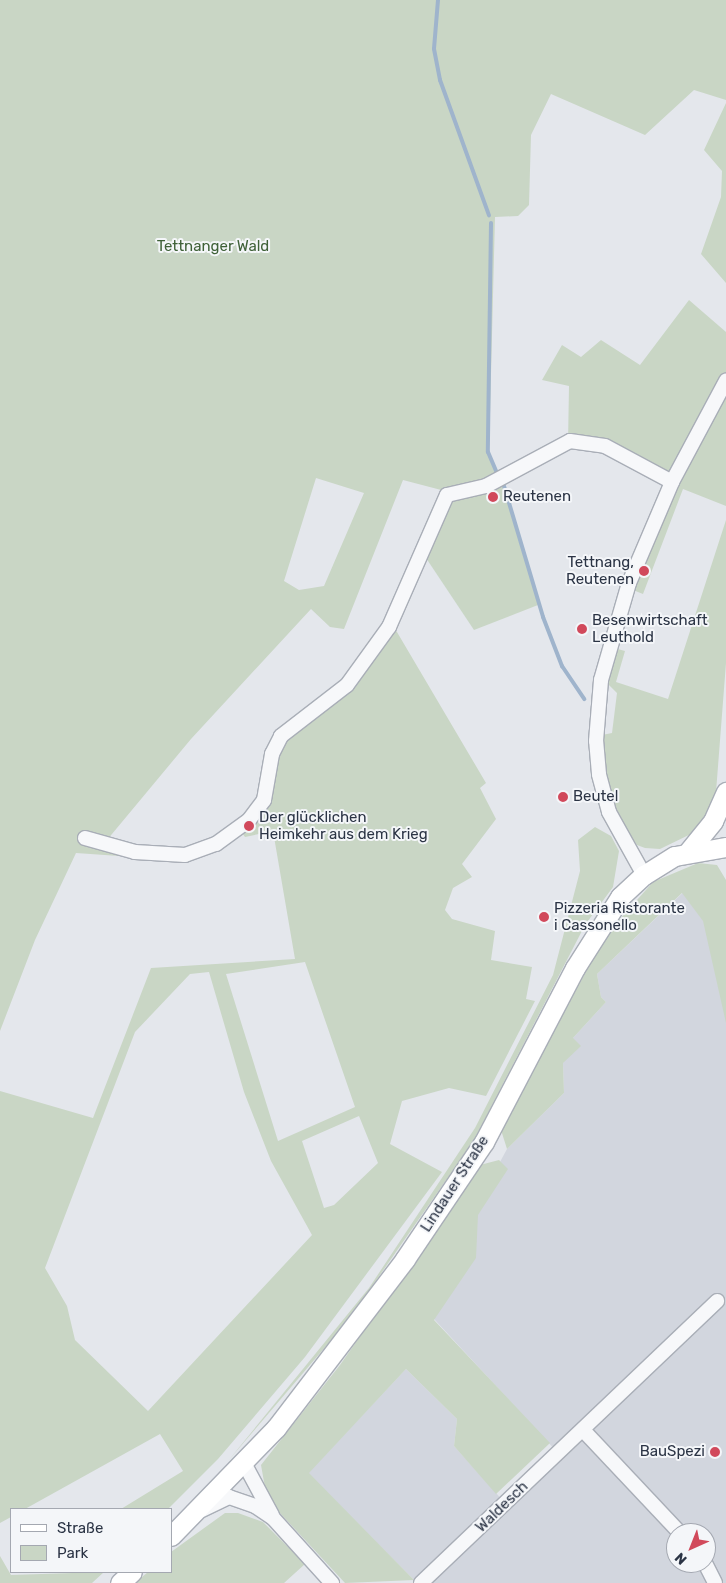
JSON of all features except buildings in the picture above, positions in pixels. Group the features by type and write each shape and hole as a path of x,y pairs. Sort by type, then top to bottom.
{"main road":[{"path":"688,852 713,821 726,792"},
{"name":"Lindauer Straße","path":"172,1535 244,1463 356,1328 467,1170 592,938 620,897 644,875 688,852 726,847"},
{"path":"120,1583 131,1573"}],"street":[{"path":"644,875 619,834 603,794 597,712 614,626 672,482 726,381"},
{"path":"85,838 135,852 185,855 216,844 249,820 264,800 272,754 281,736 347,685 389,627 447,495 486,486 570,441 605,446 672,482"},
{"name":"Waldesch","path":"421,1583 717,1301"},
{"path":"582,1430 670,1523"},
{"path":"244,1463 273,1518 332,1583"},
{"path":"191,1517 216,1501 236,1497 273,1518"}],"shaded area":[{"path":"690,886 726,980 726,1583 429,1583 469,1530 414,1580 308,1473 406,1369 457,1419 454,1446 505,1503 558,1453 410,1293 487,1186 507,1149 564,1093 563,1063 573,1038 606,1002 601,997 597,974"}],"green space":[{"name":"Tettnanger Wald","path":"0,0 726,0 726,100 694,90 645,135 551,94 531,135 529,205 518,216 495,217 489,453 500,477 445,491 403,480 344,629 330,627 311,609 191,739 107,840 125,852 119,856 76,853 35,940 0,1031","holes":["316,478 364,493 324,586 299,590 284,581"]},
{"path":"726,103 726,283 701,254 721,197 722,171 704,150"},
{"path":"689,300 726,332 726,372 672,470 662,474 608,445 568,443 569,386 542,380 562,345 581,357 601,340 640,365"},
{"path":"726,394 726,506 683,489 643,594 633,590 676,486"},
{"path":"505,484 538,605 474,630 424,555 448,503"},
{"path":"726,520 726,663 715,805 695,832 660,849 645,848 637,845 614,813 606,781 602,735 612,733 617,693 605,681 614,648 625,651 616,682 668,699"},
{"path":"394,627 486,783 480,788 496,819 462,864 472,877 453,888 445,910 452,919 495,931 491,960 532,967 526,999 535,1001 486,1096 449,1088 402,1101 390,1144 442,1172 305,1357 218,1459 169,1508 123,1508 183,1471 160,1434 27,1508 10,1508 10,1518 0,1523 0,1091 93,1118 151,968 295,959 273,831 245,837 240,830 251,820 277,745 324,707","holes":["305,962 355,1107 278,1141 226,974","209,972 244,1092 271,1161 312,1235 148,1411 75,1340 67,1306 45,1268 135,1032 190,974","359,1116 378,1163 334,1205 324,1208 302,1141"]},
{"path":"595,827 611,836 619,851 613,887 585,925 474,1140 350,1318 228,1461 369,1288 475,1128 553,975 580,871 578,840"},
{"path":"698,863 717,865 726,880 726,1023 703,921 682,893 597,974 601,997 606,1002 573,1038 581,1046 563,1063 564,1093 507,1149 501,1130 605,936 653,882"},
{"path":"499,1160 508,1169 478,1215 476,1258 434,1320 550,1443 496,1494 454,1446 457,1419 406,1369 309,1473 414,1580 345,1583 279,1512 266,1493 261,1465 340,1365 480,1165"},
{"path":"225,1513 238,1513 263,1522 305,1564 284,1583 135,1583 147,1573 172,1573 172,1551"},
{"path":"0,1556 11,1575 103,1573 92,1583 0,1583"}],"waterway":[{"path":"438,0 434,49 440,80 489,215"},
{"path":"491,223 488,452 496,471"},
{"path":"504,486 543,617 562,666 584,699"}],"place":[{"name":"Reutenen","path":"493,497"},
{"name":"Tettnang, Reutenen","path":"644,571"},
{"name":"Besenwirtschaft Leuthold","path":"582,629"},
{"name":"Beutel","path":"563,797"},
{"name":"Der glücklichen Heimkehr aus dem Krieg","path":"249,826"},
{"name":"Pizzeria Ristorante i Cassonello","path":"544,917"},
{"name":"BauSpezi","path":"715,1452"}]}
